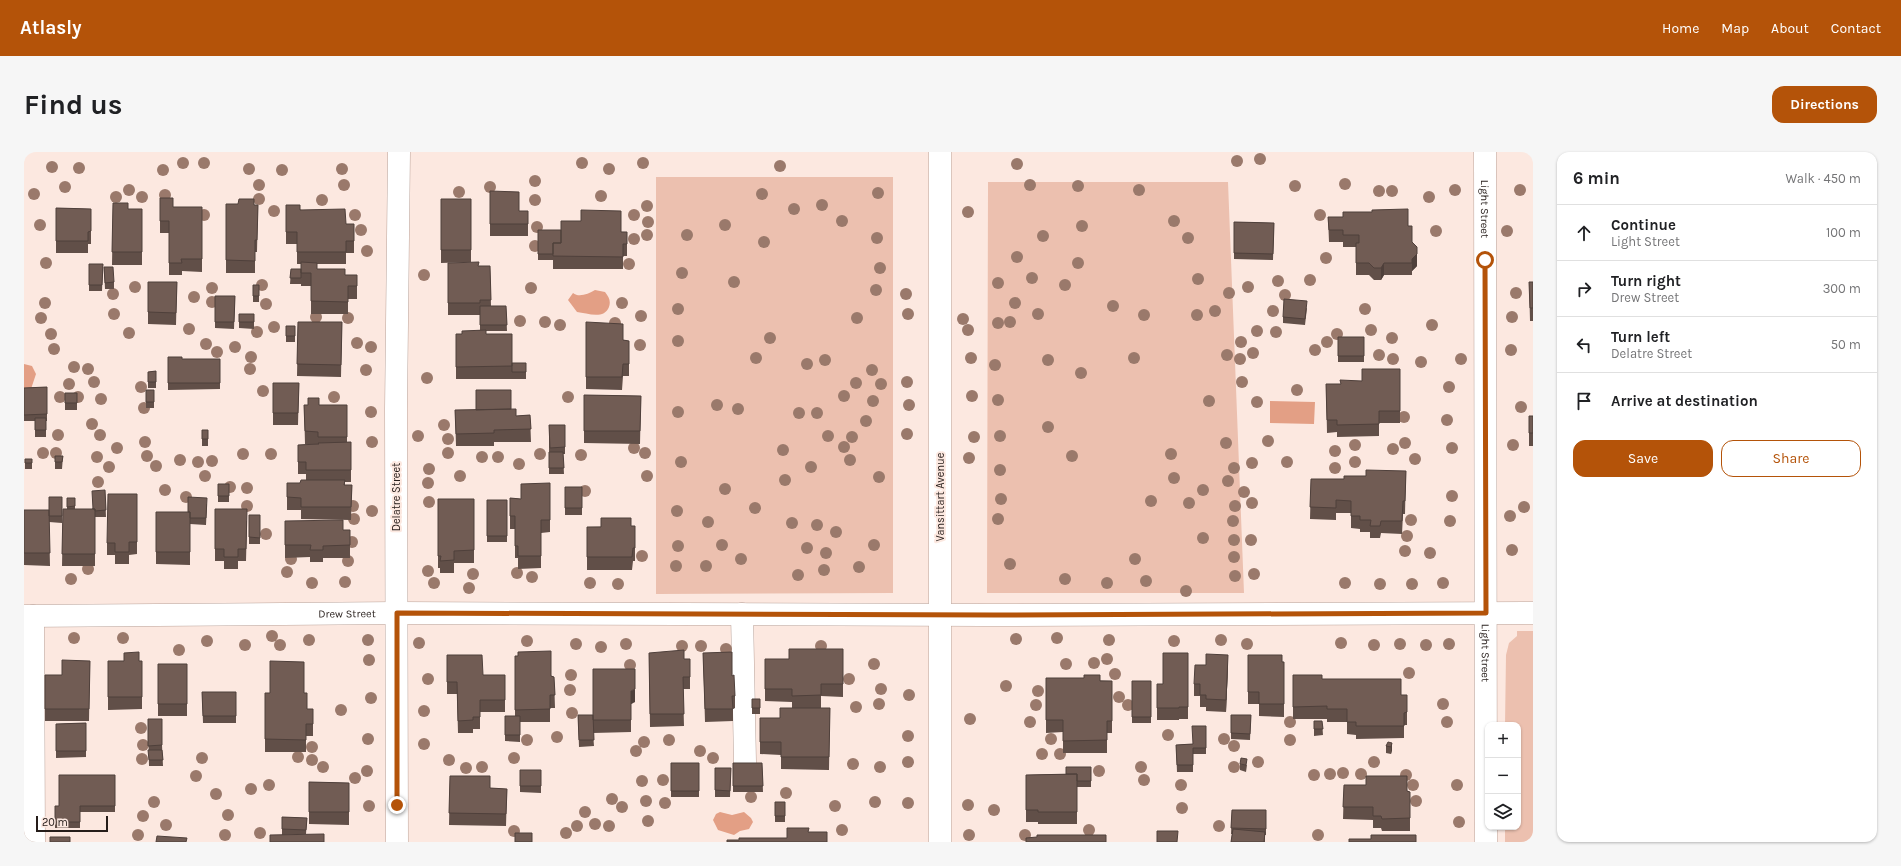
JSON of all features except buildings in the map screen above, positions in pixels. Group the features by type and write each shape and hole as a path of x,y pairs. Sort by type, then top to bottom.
{"street":[{"name":"Delatre Street","path":"397,842 396,409 399,152"},
{"name":"Vansittart Avenue","path":"940,152 940,842"},
{"name":"Light Street","path":"1484,152 1486,842"},
{"name":"Drew Street","path":"29,616 397,613 940,615 1533,613"},
{"path":"742,614 745,762"},
{"path":"29,616 34,842"}],"shaded area":[{"path":"656,177 893,177 893,593 656,594"},
{"path":"988,182 1228,182 1244,593 987,593"},
{"path":"595,290 605,292 610,303 607,311 599,315 577,312 568,300 573,293 581,295"},
{"path":"24,364 32,366 36,374 31,389 24,390"},
{"path":"1270,401 1315,402 1314,424 1270,423"},
{"path":"1517,631 1533,631 1533,842 1505,842 1505,830 1521,830 1521,722 1505,722 1506,655 1509,643 1517,636"},
{"path":"720,812 732,815 744,812 753,822 749,829 740,831 734,835 718,830 713,820 716,814"}],"route":[{"path":"397,805 397,613 994,615 1486,613 1485,260"}]}
